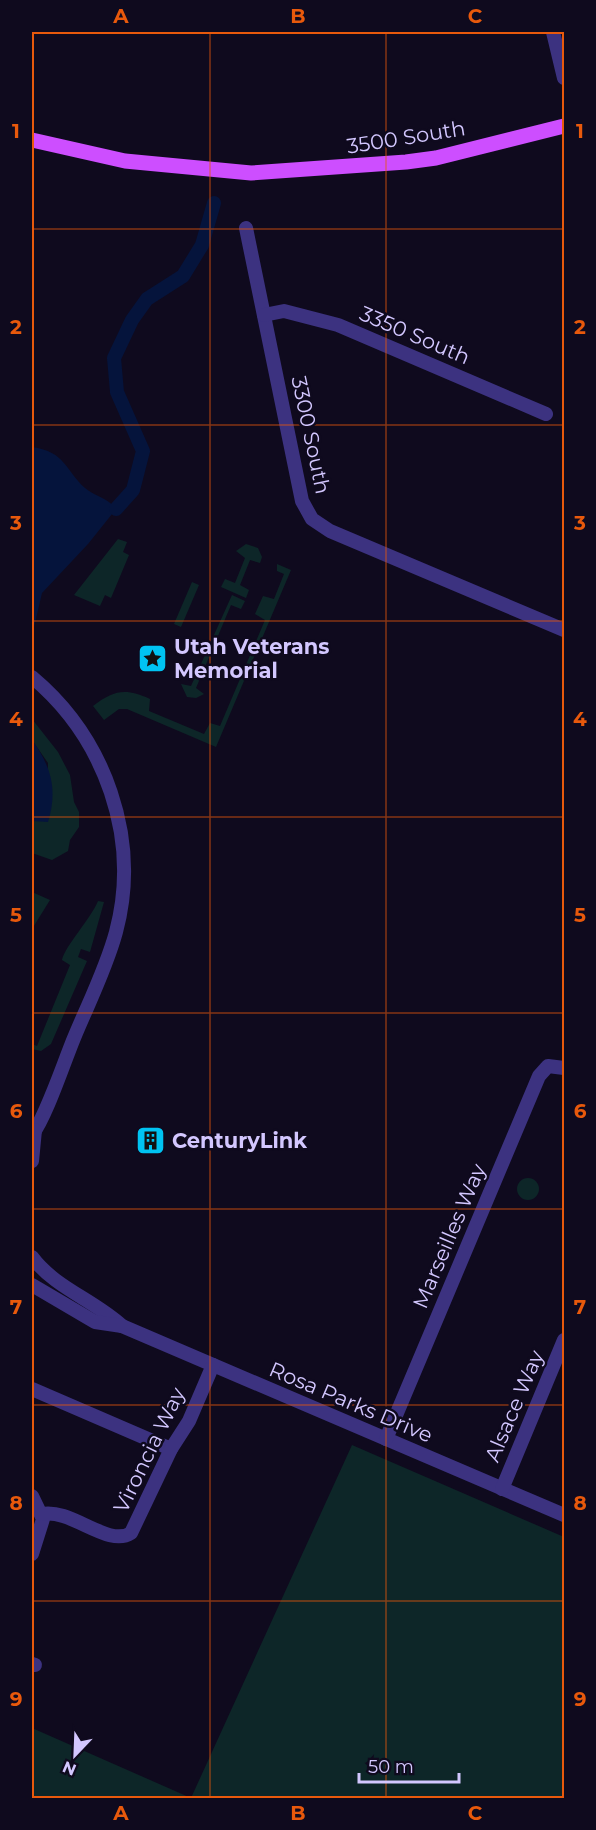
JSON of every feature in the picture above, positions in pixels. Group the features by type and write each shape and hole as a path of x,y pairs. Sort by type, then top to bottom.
{"main road":[{"name":"3500 South","path":"32,140 125,162 252,173 406,162 564,126"}],"street":[{"path":"553,32 564,78"},
{"name":"3300 South","path":"246,228 302,501 312,519 330,531 564,630"},
{"name":"3350 South","path":"264,315 284,311 338,325 546,414"},
{"path":"32,677 69,714 106,776 117,815 124,870 121,911 109,952 33,1132 32,1161"},
{"name":"Marseilles Way","path":"386,1439 539,1076 548,1066 564,1068"},
{"name":"Rosa Parks Drive","path":"32,1257 51,1278 102,1308 122,1326"},
{"name":"Rosa Parks Drive","path":"32,1285 95,1322 122,1326 564,1515"},
{"name":"Alsace Way","path":"502,1489 564,1340"},
{"name":"Vironcia Way","path":"42,1514 60,1514 113,1536 126,1536 135,1528 171,1449 189,1421 213,1365"},
{"path":"32,1389 171,1449"},
{"path":"32,1496 42,1514 43,1526 32,1554"}],"green space":[{"path":"118,539 127,542 123,552 129,555 111,598 105,595 100,606 74,595"},
{"path":"246,544 258,548 262,557 260,563 250,560 240,585 249,590 246,598 221,587 225,579 235,583 245,558 236,551"},
{"path":"277,564 291,570 216,747 127,709 119,709 104,720 93,706 114,694 127,692 150,699 149,711 204,734 210,723 220,726 265,620 255,614 263,596 274,599 284,574 277,571"},
{"path":"192,582 199,585 181,627 174,624"},
{"path":"232,595 245,601 241,609 231,605 196,688 204,694 196,698 187,697 181,684 191,686"},
{"path":"32,719 58,752 70,775 74,802 79,812 79,827 70,840 68,851 52,860 32,853 32,821 48,821 48,763 32,740"},
{"path":"32,892 50,900 32,929"},
{"path":"98,901 104,902 90,952 81,949 78,957 87,961 51,1044 41,1051 32,1049 32,1044 37,1046 70,965 62,960 64,954"},
{"path":"528,1178 538,1185 539,1189 532,1199 528,1200 518,1193 517,1189 524,1179"},
{"path":"352,1445 564,1537 564,1798 191,1798"},
{"path":"32,1728 191,1798 32,1798"}],"water":[{"path":"32,447 43,449 58,457 85,488 109,502 116,509 88,544 42,593 32,636"},
{"path":"32,740 44,759 51,779 52,799 48,822 32,821"}],"waterway":[{"path":"116,509 133,490 143,451 117,392 114,358 132,320 147,299 183,276 202,245 214,203"}],"place":[{"name":"Utah Veterans Memorial","path":"153,658"},
{"name":"CenturyLink","path":"151,1140"}]}
